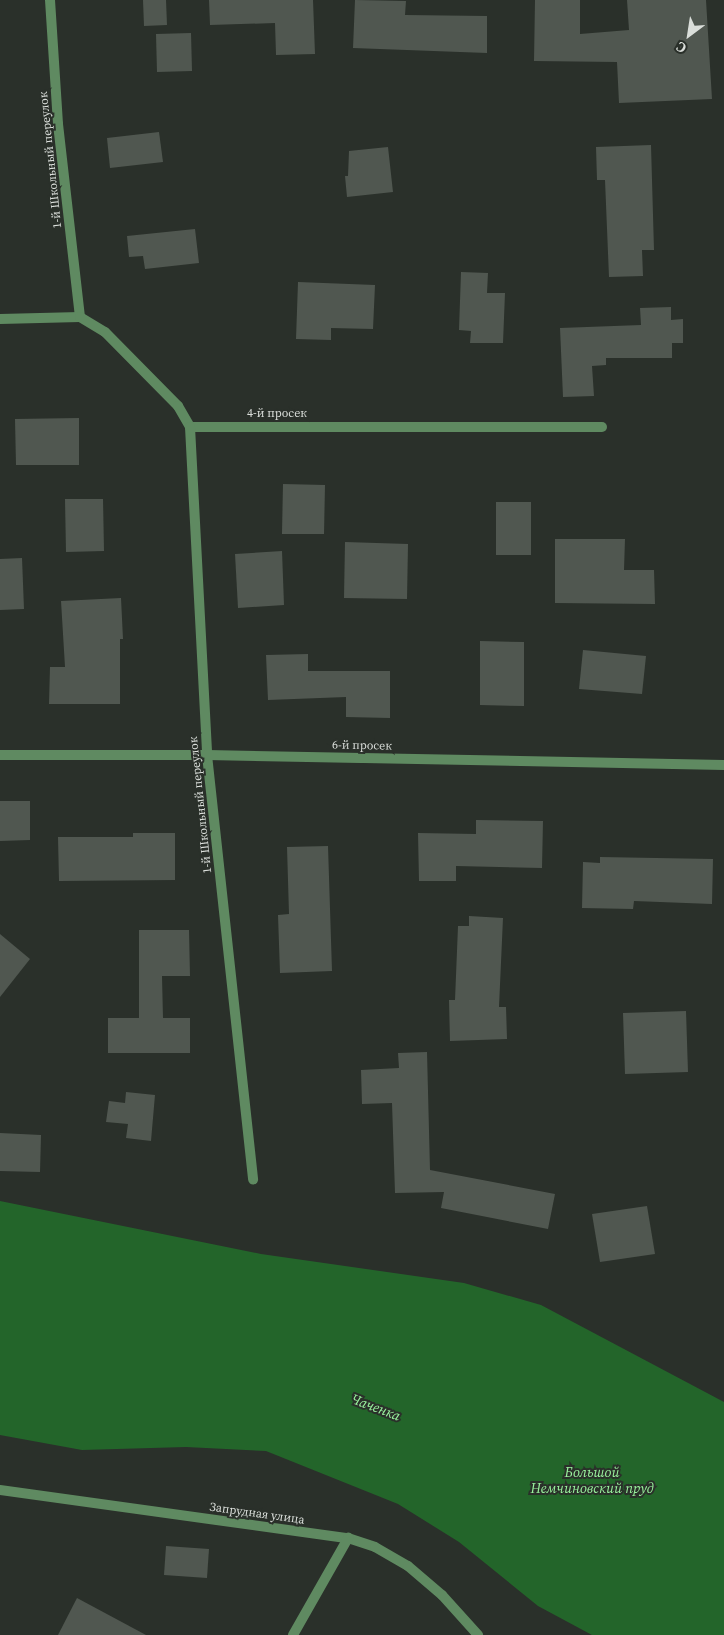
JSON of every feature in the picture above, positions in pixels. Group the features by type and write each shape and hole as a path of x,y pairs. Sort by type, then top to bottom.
{"street":[{"name":"1-й Школьный переулок","path":"50,0 58,124 80,317"},
{"path":"0,319 80,317 105,332 178,406 190,427"},
{"name":"1-й Школьный переулок","path":"190,427 207,755 253,1180"},
{"name":"4-й просек","path":"190,427 602,427"},
{"name":"6-й просек","path":"0,755 207,755 724,765"},
{"name":"Запрудная улица","path":"0,1490 348,1538 375,1548 408,1566 442,1594 478,1635"},
{"path":"293,1635 348,1538"}],"water":[{"name":"Большой Немчиновский пруд","path":"0,1201 261,1254 464,1283 541,1305 724,1402 724,1635 592,1635 538,1606 459,1542 398,1504 266,1451 186,1447 82,1450 0,1435"}],"building":[{"path":"143,0 166,0 167,25 144,26"},
{"path":"209,0 313,0 315,54 276,55 275,23 210,25"},
{"path":"355,0 406,1 405,15 487,16 487,53 353,48"},
{"path":"535,0 580,0 580,34 629,30 627,0 706,0 712,99 619,103 617,62 534,61"},
{"path":"191,33 192,71 157,72 156,34"},
{"path":"159,132 163,162 110,168 107,138"},
{"path":"651,145 654,250 642,250 643,276 609,277 605,180 597,180 596,147"},
{"path":"388,147 393,192 347,197 345,176 348,176 349,151"},
{"path":"195,229 199,263 145,269 143,256 129,257 127,236"},
{"path":"461,272 488,273 487,293 505,293 503,343 470,343 471,331 459,330"},
{"path":"298,282 375,285 373,329 331,328 331,340 296,339"},
{"path":"671,307 671,320 683,319 683,343 672,343 672,358 606,358 606,365 592,366 594,396 563,397 560,328 641,325 640,308"},
{"path":"79,418 79,465 16,465 15,419"},
{"path":"283,484 325,485 324,534 282,534"},
{"path":"65,499 103,499 104,551 66,552"},
{"path":"496,502 531,502 531,555 496,555"},
{"path":"555,539 625,539 624,570 654,570 655,604 555,603"},
{"path":"345,542 408,544 407,599 344,598"},
{"path":"282,551 284,605 238,608 235,554"},
{"path":"22,558 24,609 0,610 0,559"},
{"path":"121,598 123,639 120,639 120,704 49,704 50,667 65,667 61,601"},
{"path":"480,641 524,642 524,706 480,705"},
{"path":"583,650 646,656 642,694 579,689"},
{"path":"308,654 308,671 390,671 390,718 346,717 346,697 268,700 266,655"},
{"path":"0,801 30,801 30,840 0,841"},
{"path":"476,820 543,821 542,868 456,866 456,881 419,881 418,833 476,834"},
{"path":"133,833 175,833 175,880 59,881 58,837 133,837"},
{"path":"328,846 332,971 280,973 278,915 289,914 287,847"},
{"path":"600,857 713,859 712,904 634,901 633,909 582,908 583,862 600,863"},
{"path":"469,916 503,918 499,1007 506,1007 507,1039 450,1041 449,1000 455,1000 458,926 469,926"},
{"path":"139,930 189,930 190,976 162,976 163,1018 190,1018 190,1053 108,1053 108,1018 139,1018"},
{"path":"0,934 30,959 0,997"},
{"path":"686,1011 688,1072 625,1074 623,1013"},
{"path":"427,1052 430,1170 555,1194 548,1229 441,1208 444,1192 395,1193 392,1103 362,1104 361,1070 399,1068 398,1053"},
{"path":"126,1092 155,1095 151,1141 126,1138 128,1124 106,1122 109,1101 125,1103"},
{"path":"0,1133 41,1135 40,1172 0,1171"},
{"path":"647,1206 655,1254 600,1262 592,1214"},
{"path":"166,1546 209,1549 207,1578 164,1575"},
{"path":"77,1598 146,1635 58,1635"}],"water label":[{"name":"Чаченка","path":"376,1407"}]}
